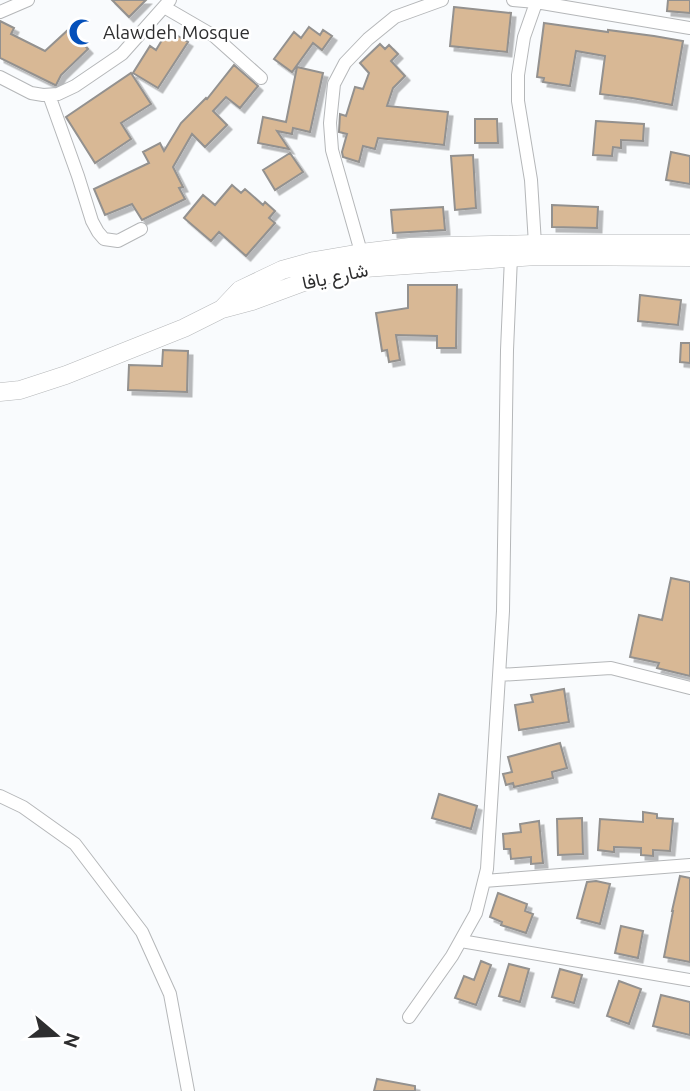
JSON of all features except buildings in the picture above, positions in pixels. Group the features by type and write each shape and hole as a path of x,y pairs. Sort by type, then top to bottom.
{"street":[{"path":"0,12 28,0"},
{"path":"442,0 395,17 345,63 334,85 330,123 332,150 363,260 410,247 536,243 690,244"},
{"path":"513,0 537,1 690,28"},
{"path":"536,243 531,180 517,101 524,37 537,1"},
{"path":"0,77 31,93 58,94 75,86 122,54 167,3 214,36 261,78"},
{"path":"49,95 98,232 104,239 118,241 141,229"},
{"name":"شارع يافا","path":"0,392 20,390 87,367 222,309 252,301 363,260 536,256 690,257"},
{"path":"409,1017 452,956 476,914 487,869 503,611 511,257"},
{"path":"499,675 611,668 690,688"},
{"path":"0,796 23,807 75,844 142,932 170,994 188,1091"},
{"path":"484,881 690,865"},
{"path":"461,941 690,980"}],"place":[{"name":"Alawdeh Mosque","path":"82,32"}]}
